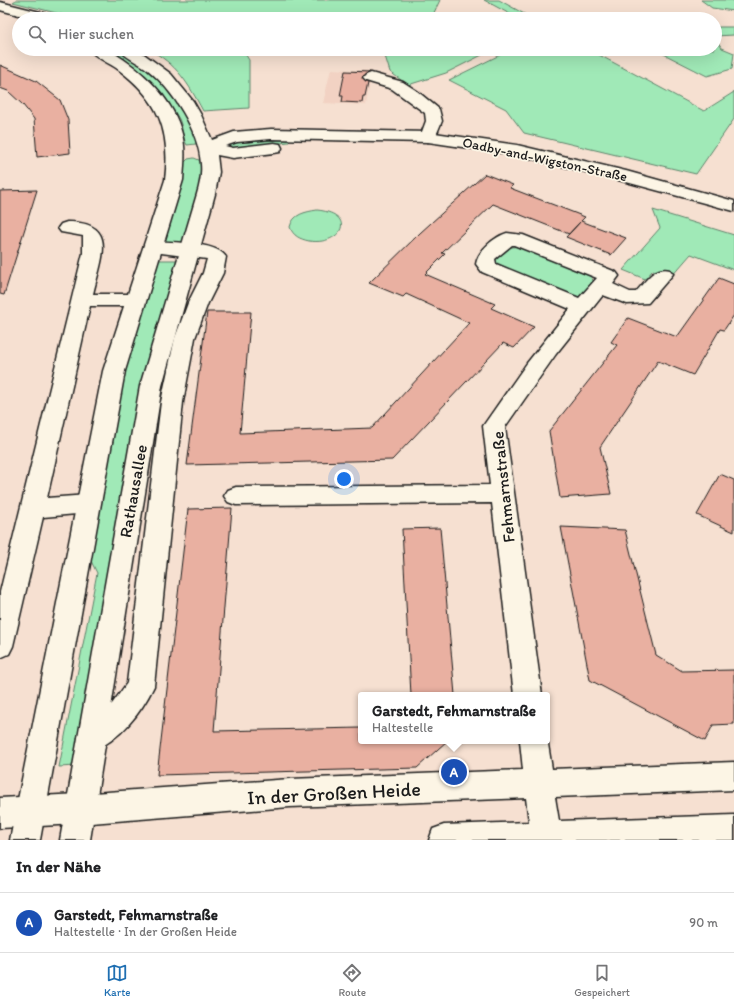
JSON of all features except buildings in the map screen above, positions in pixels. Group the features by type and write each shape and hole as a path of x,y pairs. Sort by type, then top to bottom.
{"main road":[{"path":"0,6 24,12"},
{"path":"0,15 12,18"},
{"path":"28,826 114,371 174,180 176,151 166,115 152,92 128,68 108,56"},
{"path":"137,56 155,67 176,88 191,109 201,130 206,148"},
{"path":"371,78 397,84 408,91 433,112 434,121 428,137"},
{"name":"Oadby-and-Wigston-Straße","path":"176,151 206,148 233,153 276,148 288,145 304,136 428,137 524,152 734,206"},
{"name":"Rathausallee","path":"75,840 151,386 159,352 191,249 208,182 210,165 206,148"},
{"path":"0,646 82,300 93,245 92,235 84,229 67,228"},
{"name":"Fehmarnstraße","path":"528,692 494,426 552,343 583,307 600,286 609,276 516,239 507,239 486,257 485,264 489,268 583,307"},
{"path":"92,738 122,713 140,686 172,402 178,365 185,338 198,303 216,265 217,257 208,252 191,249 153,247"},
{"path":"600,286 627,298 641,298 663,274"},
{"path":"82,300 136,300"},
{"path":"236,496 502,494"},
{"path":"32,508 88,504"},
{"path":"534,744 546,838"},
{"name":"In der Großen Heide","path":"0,813 28,826 79,809 290,794 734,776"},
{"path":"444,840 546,838 734,830"}],"shaded area":[{"path":"331,69 372,71 366,105 323,103"}],"green space":[{"path":"16,0 440,0 434,12 52,12 13,2"},
{"path":"484,0 499,0 521,12 506,12"},
{"path":"701,0 734,0 734,11 712,8"},
{"path":"722,27 734,27 734,35 722,36"},
{"path":"722,48 734,53 732,69 707,76 668,56 722,56"},
{"path":"116,56 131,56 141,62 168,87 188,117 194,131 196,144 187,145 179,119 171,106 147,77"},
{"path":"160,56 246,56 249,60 249,108 203,111 187,83 167,61"},
{"path":"385,56 480,56 446,73 408,85 390,72"},
{"path":"498,56 601,56 704,111 734,92 734,119 696,174 524,133 506,109 449,80"},
{"path":"289,140 289,142 230,149 222,147 234,143"},
{"path":"194,158 199,160 202,177 197,201 183,244 161,243 182,165 188,159"},
{"path":"317,210 330,213 338,217 341,223 341,229 337,234 330,239 320,241 309,241 295,235 290,227 294,219 300,214"},
{"path":"653,210 734,235 734,270 691,254 671,277 653,270 645,279 623,270 660,228"},
{"path":"519,246 590,276 595,283 585,296 578,298 498,266 495,262 495,258 506,248"},
{"path":"159,260 179,260 77,766 59,767 97,573 91,561 116,409 134,339"}],"place":[{"name":"Garstedt, Fehmarnstraße","path":"454,772"}]}
